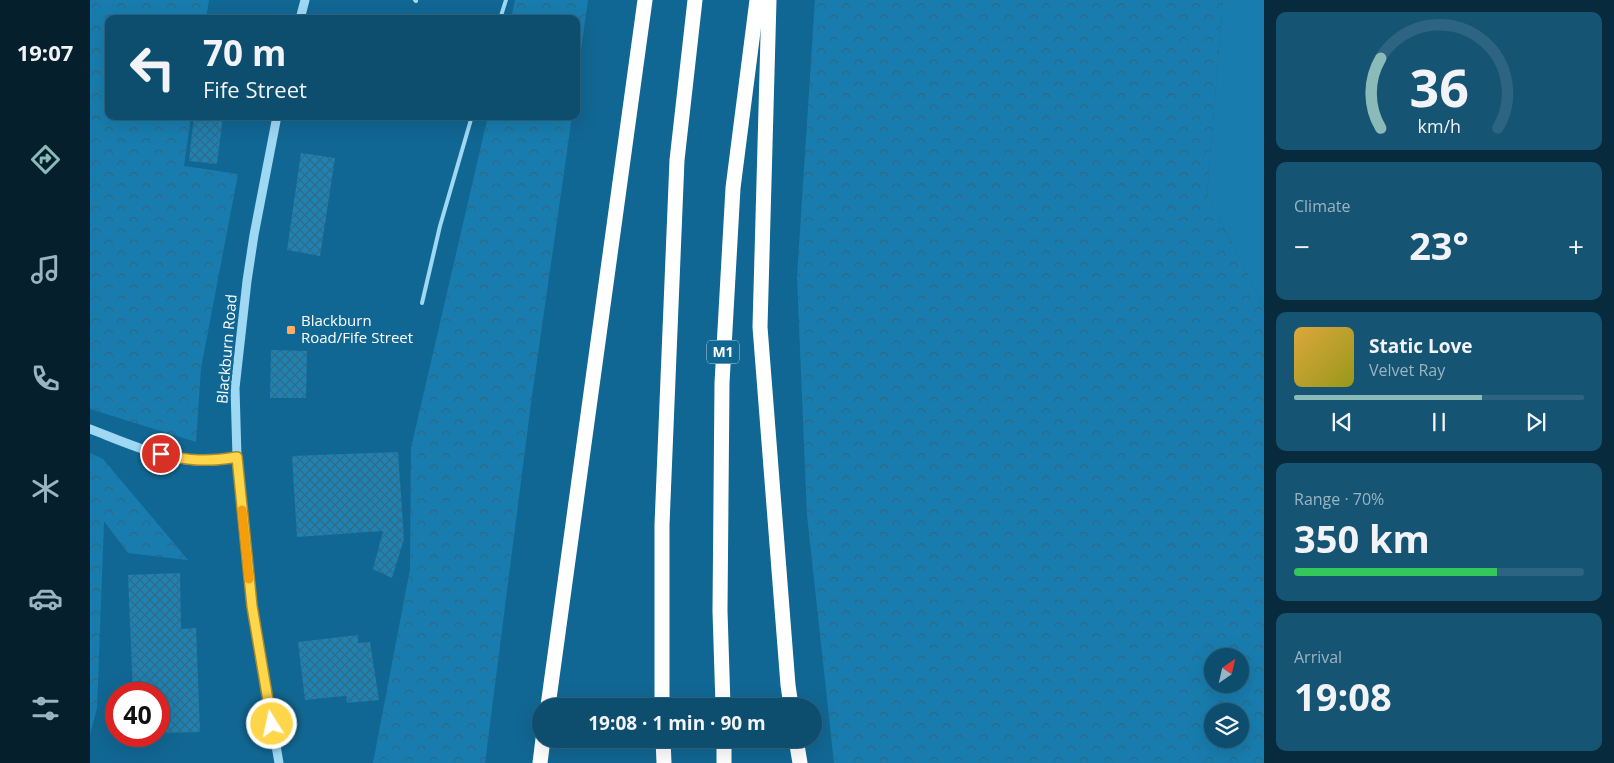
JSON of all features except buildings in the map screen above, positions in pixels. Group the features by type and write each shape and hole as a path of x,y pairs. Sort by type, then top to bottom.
{"highway":[{"path":"549,698 645,0"},
{"path":"662,698 662,524 676,160 695,0"},
{"name":"M1","path":"722,698 720,611 722,383 733,188 757,0"},
{"path":"769,0 760,327 790,698"},
{"path":"540,763 542,748"},
{"path":"663,748 664,763"},
{"path":"724,748 724,763"},
{"path":"798,748 800,763"}],"street":[{"path":"301,15 305,0"},
{"name":"Blackburn Road","path":"276,120 247,281 235,388 237,457 252,606 279,763"},
{"path":"90,429 143,450 178,458 214,461 237,457"}],"lane":[{"path":"501,15 506,0"},
{"path":"422,302 440,226 471,120"}],"green space":[{"path":"90,0 209,0 207,15 105,15 105,120 190,120 184,166 238,174 201,368 196,442 90,409"},
{"path":"515,0 588,0 580,57 580,15 512,15"},
{"path":"815,0 1223,0 1207,194 1264,307 1264,763 834,763 807,515 797,277"},
{"path":"1223,0 1264,0 1264,307 1207,194"},
{"path":"487,120 571,120 531,403 485,763 373,763 410,569 411,448"},
{"path":"90,453 103,459 188,560 128,553 104,521 97,708 90,735"}],"slow traffic":[{"path":"242,510 249,579"}],"place":[{"name":"Blackburn Road/Fife Street","path":"291,330"}],"route":[{"path":"161,454 178,458 214,461 237,457 252,606 272,724"}]}
